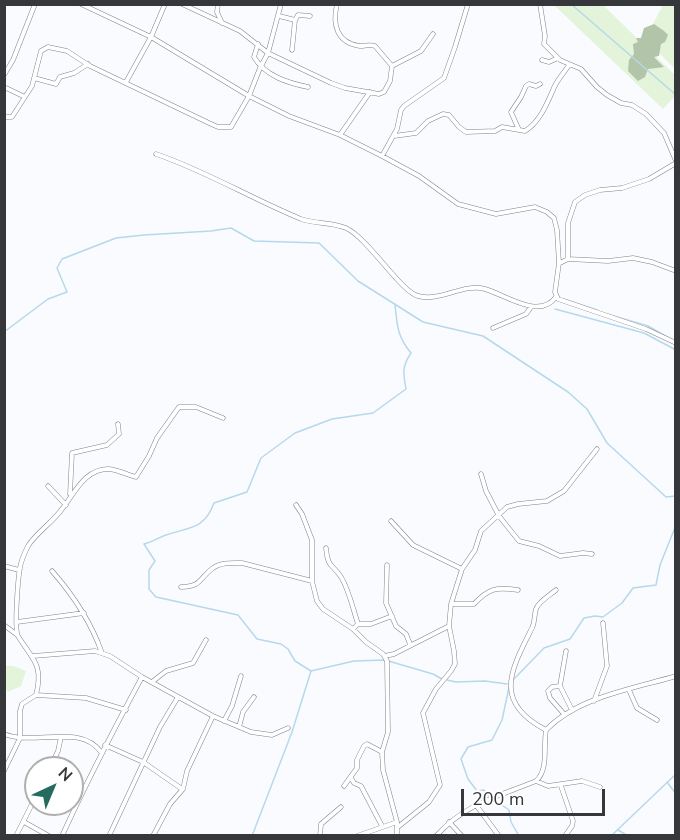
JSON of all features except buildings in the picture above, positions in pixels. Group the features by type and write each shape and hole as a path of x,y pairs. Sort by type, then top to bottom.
{"street":[{"path":"4,75 13,60 35,4"},
{"path":"81,4 151,37 249,96 289,116 340,135 382,156 419,176 458,204 490,213 535,207 547,212 556,223 559,263 556,297"},
{"path":"126,82 151,37 165,4"},
{"path":"182,4 240,31 268,53 338,86 379,94 387,89 392,66 375,46 361,46 341,38 336,31 334,14 336,4"},
{"path":"218,4 216,12 222,23"},
{"path":"4,117 12,117 32,86 40,54 45,47 63,49 88,64 209,123 226,128 231,127 249,96 268,53 281,4"},
{"path":"382,156 394,136 404,106 444,78 468,4"},
{"path":"540,4 545,34 544,44 558,58 581,69 607,95 621,103 636,107 652,119 664,133 675,162 649,179 622,188 600,190 585,195 575,202 568,223 568,259"},
{"path":"292,50 295,20 300,15 310,16"},
{"path":"279,16 295,20"},
{"path":"392,66 421,51 433,34"},
{"path":"258,44 254,57 260,68 289,83 308,87"},
{"path":"542,60 549,62 558,58"},
{"path":"34,78 55,84 60,77 78,71 88,64"},
{"path":"394,136 416,133 428,122 443,114 449,115 466,132 495,131 501,127 525,131 531,127 547,105 554,86 569,64"},
{"path":"519,131 511,112 526,86 540,84"},
{"path":"4,87 25,97"},
{"path":"340,135 370,92"},
{"path":"156,154 180,162 235,187 256,200 304,220 348,229 406,288 417,296 440,297 455,291 477,288 531,306 548,304 556,297"},
{"path":"559,263 568,259 608,261 633,258 675,271"},
{"path":"556,297 646,329 675,343"},
{"path":"493,328 526,314 531,306"},
{"path":"70,495 89,475 97,471 109,470 136,477 150,456 157,438 179,407 196,407 223,418"},
{"path":"17,634 16,604 19,570 28,546 66,505 70,495 72,453 107,445 120,434 118,424"},
{"path":"398,827 429,802 440,785 423,713 432,695 455,664 448,626 451,604 462,569 475,550 481,531 512,505 539,503 556,497 570,485 597,448"},
{"path":"481,474 486,491 499,516 506,527 522,543 539,546 561,556 592,554"},
{"path":"48,486 66,505"},
{"path":"296,505 312,540 312,581 315,594 323,609 353,629 385,656 388,678 388,732 382,752 383,770 397,822 397,836"},
{"path":"391,521 413,545 462,569"},
{"path":"326,548 327,561 343,580 358,624"},
{"path":"181,587 196,586 213,568 232,563 242,563 312,581"},
{"path":"387,565 385,598 396,626 406,634 410,645"},
{"path":"4,566 19,570"},
{"path":"52,571 70,591 84,613 102,653"},
{"path":"451,604 474,604 484,593 495,589 518,590"},
{"path":"546,730 531,722 519,709 509,688 517,655 534,624 536,609 556,590"},
{"path":"17,622 84,613"},
{"path":"353,629 358,624 370,624 392,616"},
{"path":"593,702 607,666 603,623"},
{"path":"4,625 17,634 33,656 39,676 36,695"},
{"path":"385,656 394,654 448,626"},
{"path":"152,682 166,671 193,663 206,640"},
{"path":"33,656 95,651 213,716 239,727 262,735 272,735 288,728"},
{"path":"566,651 560,686 573,710"},
{"path":"224,721 232,706 241,676"},
{"path":"436,836 449,822 490,797 536,781 544,769 546,730 564,714 628,690 675,676"},
{"path":"62,836 101,752 142,677"},
{"path":"560,686 552,687 548,691 550,698 564,714"},
{"path":"628,690 637,708 657,720"},
{"path":"4,771 20,738 22,704 36,695 87,698 126,710"},
{"path":"109,836 160,727 178,697"},
{"path":"239,727 243,712 254,697"},
{"path":"153,836 170,804 183,789 187,771 213,716"},
{"path":"4,734 20,738 89,739 101,752"},
{"path":"56,756 61,737"},
{"path":"344,786 357,768 357,760 364,746 367,744 382,752"},
{"path":"105,745 143,762 183,789"},
{"path":"351,778 354,783 362,787 382,826"},
{"path":"536,781 548,786 561,786 582,781 600,787"},
{"path":"561,786 573,821 565,836"},
{"path":"476,805 498,835"},
{"path":"320,836 321,824 341,807"},
{"path":"16,836 27,816"},
{"path":"24,822 49,836"},
{"path":"357,836 397,822"},
{"path":"449,822 462,836"}],"green space":[{"path":"554,5 603,5 675,75 675,96 663,109"},
{"path":"663,5 675,5 675,69 645,39"},
{"path":"654,24 668,35 665,42 661,44 659,56 654,57 664,67 648,69 645,77 638,81 628,71 629,60 634,54 633,44 638,42 636,38 641,38 644,28"},
{"path":"4,666 13,666 26,671 21,686 8,692 5,689"}],"waterway":[{"path":"571,4 676,95"},
{"path":"4,332 48,299 67,292 57,268 62,259 116,238 231,228 254,241 319,243 358,281 423,322 483,336 568,392 587,409 607,443 666,497 676,496"},
{"path":"564,299 597,310"},
{"path":"311,671 295,661 288,649 281,644 257,639 238,615 156,597 149,589 149,570 155,561 144,544 195,526 206,518 214,503 247,492 261,458 295,433 332,419 373,413 406,389 404,370 411,353 400,336 395,304"},
{"path":"555,309 644,333 676,350"},
{"path":"607,314 648,326 667,337"},
{"path":"513,680 544,648 570,639 584,618 603,617 622,603 633,588 656,585 660,565 676,525"},
{"path":"252,836 292,732 311,671 354,661 385,660 433,674 442,679"},
{"path":"447,680 507,684"},
{"path":"489,796 484,790 477,791 468,779 461,759 468,747 492,740 502,720 510,683"},
{"path":"611,836 676,774"},
{"path":"667,782 676,794"},
{"path":"493,799 509,810 511,822 519,836"},
{"path":"618,830 628,836"}]}
